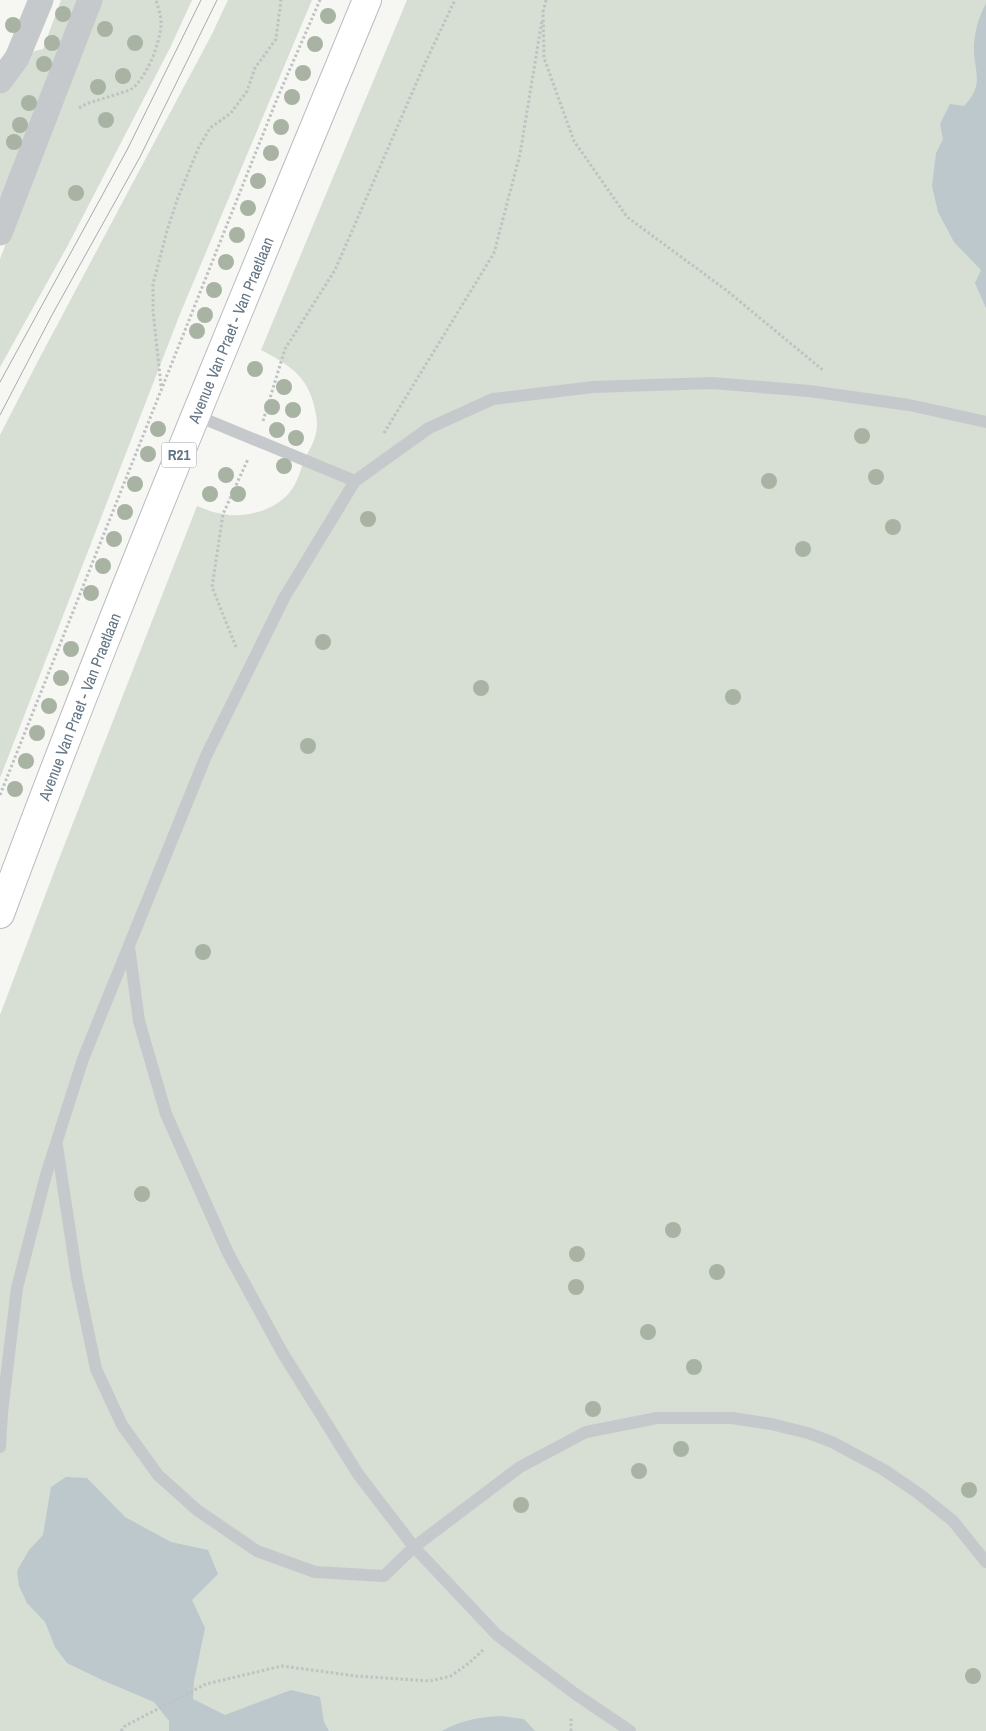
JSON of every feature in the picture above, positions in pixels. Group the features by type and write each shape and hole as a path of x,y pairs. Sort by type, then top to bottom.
{"main road":[{"name":"Avenue Van Praet - Van Praetlaan","path":"0,914 195,415 367,0"}],"street":[{"path":"0,81 17,58 42,0"},
{"path":"0,233 90,0"}],"lane":[{"path":"0,1447 2,1412 17,1288 46,1175 83,1059 206,756 284,598 355,481 429,428 493,399 592,387 712,383 809,391 909,405 986,422"},
{"path":"195,415 355,481"},
{"path":"129,947 138,1021 166,1114 228,1253 282,1352 358,1474 414,1547 497,1635 574,1693 630,1731"},
{"path":"56,1143 77,1278 96,1368 122,1425 158,1475 197,1510 257,1551 315,1572 384,1576 414,1547 520,1467 586,1432 657,1418 732,1418 770,1424 808,1434 854,1453 884,1470 918,1493 953,1521 986,1562"}],"path":[{"path":"75,114 79,108 86,104 130,90 141,80 160,36 161,22 156,0"},
{"path":"161,388 152,311 153,284 172,215 188,173 210,128 231,113 246,91 255,68 276,39 281,0"},
{"path":"0,795 279,94 320,0"},
{"path":"247,673 212,587 223,514 257,440 285,349 335,270 426,61 455,0"},
{"path":"380,439 494,252 520,154 546,0"},
{"path":"543,12 544,58 574,141 627,217 726,290 858,398"},
{"path":"121,1731 125,1726 157,1708 206,1684 282,1666 356,1676 430,1681 451,1676 470,1663 497,1635"}],"shaded area":[{"path":"61,0 80,0 0,207 0,93 31,52 43,49"},
{"path":"100,0 192,0 170,48 68,245 0,367 0,259"},
{"path":"228,0 312,0 180,314 0,778 0,435 212,34"},
{"path":"407,0 986,0 986,1731 0,1731 0,1015 197,506 216,513 242,515 263,510 281,501 294,486 314,440 317,430 317,419 312,399 303,380 281,361 261,350"},
{"path":"986,3 986,308 975,283 981,270 954,242 938,212 932,186 936,153 943,139 940,124 950,104 964,106 975,90 977,77 974,45 978,23"},
{"path":"66,1477 87,1478 125,1517 171,1542 208,1550 218,1574 192,1600 205,1628 194,1681 193,1699 225,1715 291,1690 320,1697 324,1722 329,1731 169,1731 169,1721 154,1702 67,1663 55,1647 45,1622 27,1603 19,1586 17,1571 29,1550 43,1535 51,1487"},
{"path":"501,1716 524,1719 535,1731 442,1731 456,1724 471,1720"}],"tram line":[{"path":"0,382 127,150 201,0"},
{"path":"0,415 52,315 140,157 217,0"}]}
